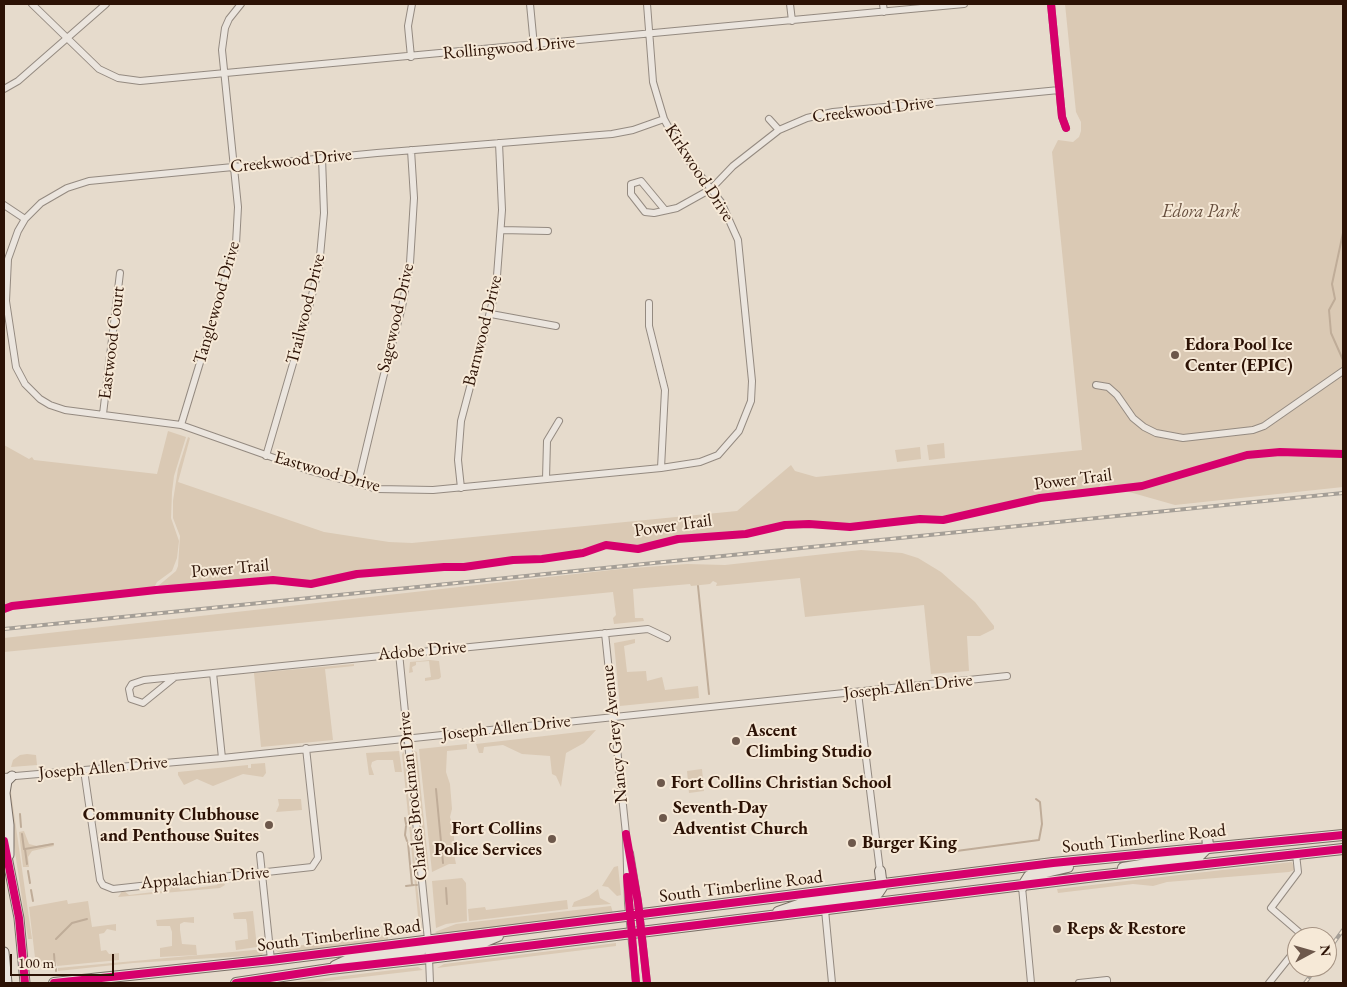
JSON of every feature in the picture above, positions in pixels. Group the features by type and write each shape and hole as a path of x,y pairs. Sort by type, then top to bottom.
{"main road":[{"path":"7,859 11,848 5,785 8,777"},
{"path":"1096,876 1138,864 1200,855 1208,847 1207,835"},
{"name":"South Timberline Road","path":"54,983 271,960 1113,857 1343,835"},
{"path":"4,841 19,918 24,983"},
{"name":"South Timberline Road","path":"236,983 330,969 1022,887 1096,876 1343,849"},
{"path":"4,850 7,859"},
{"path":"1022,887 1029,876 1113,857"},
{"path":"773,916 784,909 801,904 872,895 881,891 880,871"},
{"path":"429,958 432,950 436,947 486,940 515,930"},
{"path":"330,969 348,960 422,948 427,946 428,940"},
{"path":"4,952 7,983"}],"street":[{"name":"Rollingwood Drive","path":"32,4 99,68 118,78 130,81 534,46 964,4"},
{"path":"4,89 18,81 106,4"},
{"name":"Tanglewood Drive","path":"181,425 236,244 238,206 222,50 225,28 229,19 241,4"},
{"path":"410,57 408,26 412,4"},
{"path":"530,4 534,46"},
{"name":"Kirkwood Drive","path":"647,4 653,82 664,119 682,152 711,189 731,220 738,240 752,381 747,414 739,431"},
{"path":"790,4 792,21"},
{"path":"883,4 884,12"},
{"path":"1051,4 1062,117 1066,128"},
{"name":"Creekwood Drive","path":"665,210 677,208 711,189 733,166 778,130 807,118 833,112 1059,90"},
{"name":"Creekwood Drive","path":"6,312 8,259 18,231 25,219 41,203 54,194 79,183 322,158 623,132 664,119"},
{"path":"769,119 778,130"},
{"name":"Barnwood Drive","path":"460,488 458,460 461,421 496,290 501,230 499,143"},
{"name":"Sagewood Drive","path":"358,483 383,378 398,328 410,263 414,198 411,150"},
{"name":"Trailwood Drive","path":"266,456 318,272 324,213 322,158"},
{"path":"641,181 665,210 654,213 645,212 631,194 631,184 641,181"},
{"path":"4,205 25,219"},
{"path":"501,230 548,232"},
{"name":"Eastwood Court","path":"103,414 120,272"},
{"path":"649,303 648,321 665,390 662,468"},
{"name":"Eastwood Drive","path":"6,312 16,366 25,384 50,406 66,410 181,425 320,474 377,489 460,488 662,468 700,462 718,455 739,431"},
{"path":"491,314 556,326"},
{"path":"1096,385 1108,387 1117,395 1133,418 1144,427 1156,433 1183,438 1253,430 1264,426 1343,371"},
{"path":"546,479 547,441 559,421"},
{"name":"Adobe Drive","path":"175,677 143,703 139,704 131,698 130,688 135,682 175,677 648,629 667,638"},
{"name":"Nancy Grey Avenue","path":"605,633 634,916 646,983"},
{"name":"Charles Brockman Drive","path":"399,653 428,940"},
{"path":"213,673 222,758"},
{"name":"Joseph Allen Drive","path":"8,777 222,758 1007,676"},
{"path":"858,693 880,871"},
{"name":"Appalachian Drive","path":"84,770 100,880 103,885 113,889 312,867 318,858 306,748"},
{"name":"Nancy Grey Avenue","path":"626,834 636,933 636,983"},
{"path":"1293,927 1271,908 1298,872 1296,854"},
{"path":"260,855 271,960"},
{"path":"1022,887 1031,983"},
{"path":"825,910 832,983"},
{"path":"429,958 430,983"},
{"path":"1269,983 1287,960"},
{"path":"1079,983 1107,980 1107,983"}],"green space":[{"name":"Edora Park","path":"1065,4 1343,4 1343,487 1175,505 1101,484 1097,490 1076,493 1074,490 1067,494 1032,498 942,518 909,518 850,526 795,522 767,526 746,532 677,537 637,548 613,543 587,551 542,558 353,573 310,582 278,578 159,588 158,586 176,571 178,566 180,536 173,518 173,501 178,469 188,437 190,438 178,482 324,532 389,542 412,543 737,511 791,465 795,471 816,477 1082,450 1052,152 1058,140 1073,142 1079,137 1081,131 1081,122 1076,112"},
{"path":"168,431 186,437 174,476 172,492 171,518 179,541 177,558 172,571 157,582 154,588 55,601 10,604 4,607 4,445 29,459 32,457 34,460 157,474"},
{"path":"944,443 945,458 929,460 927,445"},
{"path":"920,447 921,459 897,462 895,450"},
{"path":"861,550 902,553 918,558 941,572 975,602 994,626 994,629 980,636 967,636 969,671 931,674 924,605 805,617 800,578 716,586 717,583 713,581 710,584 691,586 690,584 633,589 635,618 643,618 644,621 614,624 613,618 616,615 613,592 4,652 4,638 620,569 687,564 725,565"},
{"path":"635,639 635,643 624,646 627,672 646,671 647,681 662,677 665,690 698,686 699,698 620,706 614,643"},
{"path":"430,660 439,661 441,677 439,679 425,681 425,678 431,677 429,661 416,662 416,665 412,667 413,672 409,673 410,662"},
{"path":"354,664 354,666 325,669 333,740 261,747 254,673"},
{"path":"596,730 584,743 566,753 561,787 556,776 552,774 550,756 522,754 503,745 484,747 483,753 479,753 476,744"},
{"path":"467,744 467,749 447,751 446,772 450,784 452,809 450,817 454,829 456,864 449,864 432,872 419,749"},
{"path":"399,751 402,772 395,772 393,760 377,760 372,762 371,766 374,775 369,775 366,753"},
{"path":"414,751 417,752 429,871 426,867"},
{"path":"404,752 422,929 419,926 402,754"},
{"path":"20,755 36,755 37,765 11,767 13,760"},
{"path":"265,763 266,773 263,777 243,774 213,786 197,779 184,785 178,775 178,772 248,765 248,768 251,768 251,764"},
{"path":"702,769 704,791 689,793 687,771"},
{"path":"10,785 32,939 28,939 8,805 11,800 8,800"},
{"path":"278,799 301,799 302,810 276,812 279,805"},
{"path":"24,831 29,844 37,846 53,843 54,846 32,851 28,857 29,867 23,867 19,832"},
{"path":"1292,862 1295,870 1289,872 1167,882 1153,886 1133,884 1058,893 1057,889"},
{"path":"618,866 621,895 617,896 608,887 602,886 614,867"},
{"path":"462,878 466,883 467,921 446,924 436,928 432,881"},
{"path":"215,880 223,881 225,885 220,888 118,897 123,890 129,895 170,890 171,888 168,885 175,884 181,890 217,885 218,883"},
{"path":"598,889 600,898 611,904 572,907 574,902 589,896"},
{"path":"67,900 68,904 88,901 92,927 116,924 116,931 107,929 104,933 99,934 101,951 106,950 109,954 119,953 119,960 57,966 54,954 54,966 36,966 29,907"},
{"path":"567,900 568,909 469,921 468,909 485,907 486,910"},
{"path":"611,906 613,913 438,934 435,932 456,924"},
{"path":"253,911 257,947 236,950 235,941 248,939 247,924 246,919 234,919 233,913"},
{"path":"194,917 194,923 184,922 180,924 180,930 182,944 196,945 197,955 160,957 160,948 172,946 172,932 170,926 157,926 156,920"},
{"path":"393,933 393,936 388,937 388,940 284,953 274,949"},
{"path":"616,943 616,946 437,968 444,964"},
{"path":"265,949 262,955 133,963 58,971 58,968"},
{"path":"418,967 423,970 311,983 285,983"}],"waterway":[{"path":"1343,233 1332,284 1335,299 1329,310 1331,333 1343,360"},
{"path":"698,586 709,694"},
{"path":"436,789 443,863"},
{"path":"949,852 1039,840 1042,824 1040,802 1036,799"},
{"path":"20,814 21,827"},
{"path":"405,818 406,824"},
{"path":"406,826 405,835 407,841"},
{"path":"22,834 24,849"},
{"path":"408,843 412,885"},
{"path":"27,864 25,849 53,844"},
{"path":"28,871 30,883"},
{"path":"406,886 414,885"},
{"path":"446,888 447,904"},
{"path":"31,890 33,901"},
{"path":"56,939 72,923 87,919"},
{"path":"54,954 55,966"}],"railway":[{"path":"4,629 1343,493"},
{"path":"1337,938 1343,930"},
{"path":"1305,983 1310,977"}],"cycle path":[{"path":"1051,4 1062,117 1066,128"},
{"name":"Power Trail","path":"4,609 12,606 156,590 273,580 311,584 357,574 464,567 513,560 542,559 583,553 606,545 638,549 678,539 746,534 785,525 809,524 850,527 920,519 943,520 1040,498 1142,486 1247,455 1280,452 1343,454"},
{"path":"626,834 638,902 647,983"},
{"path":"54,983 271,960 1053,863 1343,835"},
{"path":"4,841 19,918 25,983"},
{"path":"236,983 330,969 1096,876 1343,849"},
{"path":"627,877 636,983"}],"place":[{"name":"Edora Pool Ice Center (EPIC)","path":"1175,355"},
{"name":"Ascent Climbing Studio","path":"736,741"},
{"name":"Fort Collins Christian School","path":"661,783"},
{"name":"Seventh-Day Adventist Church","path":"663,818"},
{"name":"Community Clubhouse and Penthouse Suites","path":"269,825"},
{"name":"Fort Collins Police Services","path":"552,839"},
{"name":"Burger King","path":"852,843"},
{"name":"Reps & Restore","path":"1057,929"}]}
